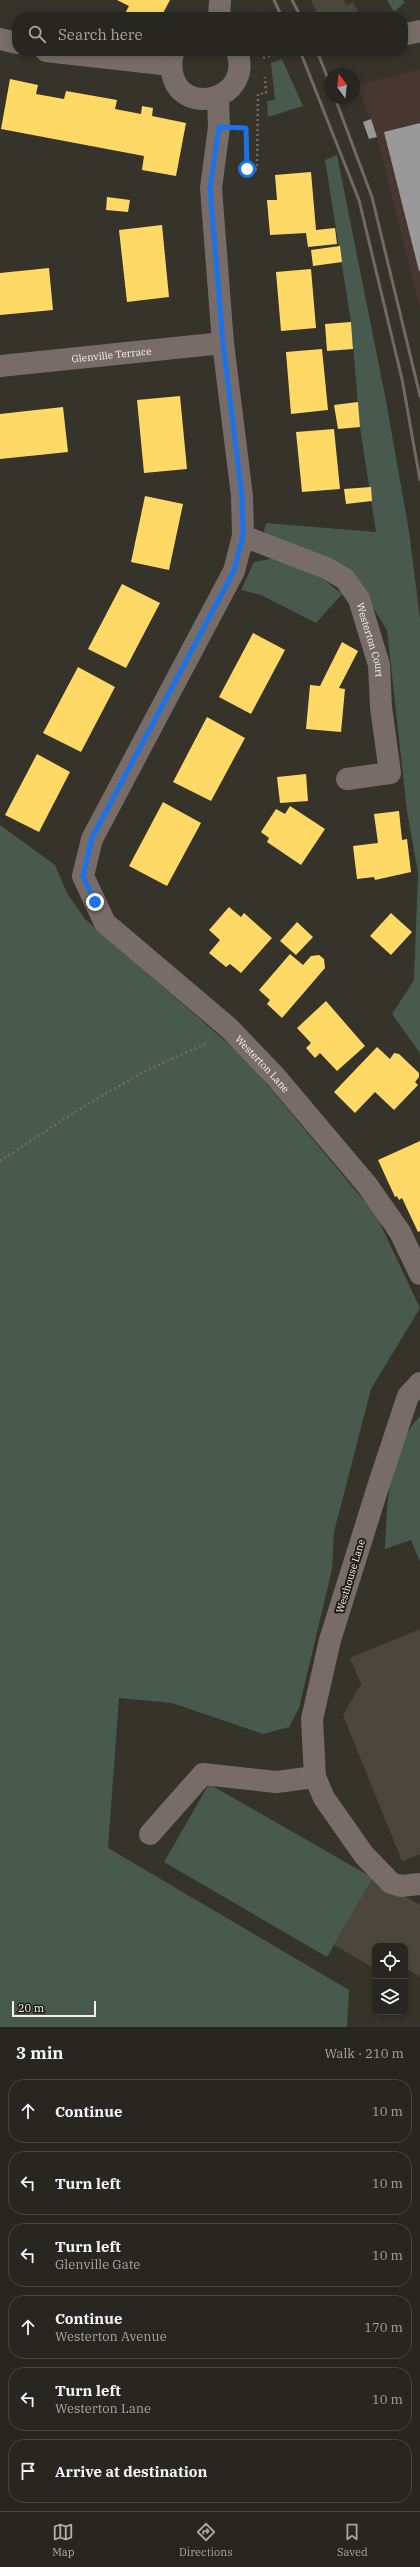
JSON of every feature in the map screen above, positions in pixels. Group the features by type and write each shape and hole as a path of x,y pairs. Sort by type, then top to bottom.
{"street":[{"path":"219,12 220,0"},
{"path":"408,34 420,31"},
{"path":"0,39 12,42"},
{"path":"136,56 172,58 178,86 186,94 207,100 218,98 229,90 237,79 240,65 238,56"},
{"path":"218,98 219,127 210,188 223,343 242,496 243,536"},
{"name":"Glenville Terrace","path":"0,366 223,343"},
{"name":"Westerton Court","path":"243,536 326,568 345,579 359,598 379,664 381,707 390,773 348,779"},
{"name":"Westerton Lane","path":"243,536 234,571 92,838 83,876 105,923 229,1028 275,1076 367,1185 400,1232 420,1274"},
{"name":"Westhouse Lane","path":"420,1383 408,1396 330,1640 312,1719 315,1776 324,1798 364,1856 386,1879 391,1883 401,1886 420,1884"},
{"path":"150,1834 203,1774 276,1782 315,1776"}],"path":[{"path":"264,65 263,58 270,56"},
{"path":"219,127 246,128 247,169 257,168 258,94 266,93 264,72"},
{"path":"0,1161 86,1105 147,1070 200,1048 229,1028"}],"shaded area":[{"path":"420,69 420,310 377,137 360,93 360,84"}],"green space":[{"path":"387,0 403,0 405,2 394,12"},
{"path":"282,59 303,106 268,117 267,101 275,100 271,63"},
{"path":"337,155 386,401 409,531 420,619 420,1053 392,1014 414,980 418,873 407,811 387,630 362,590 263,536 266,523 376,532 360,427 351,322 325,160"},
{"path":"275,558 323,579 342,594 316,623 261,595 241,590 254,562"},
{"path":"0,825 55,865 67,893 85,919 246,1059 376,1215 420,1308 371,1389 334,1532 332,1569 299,1708 289,1727 263,1734 172,1703 119,1698 108,1848 349,1990 347,2027 0,2027"},
{"path":"420,1416 420,1562 411,1540 385,1549 387,1514 391,1479 395,1461 409,1430"},
{"path":"209,1784 373,1878 327,1957 164,1862"}],"building: Homes":[{"path":"117,0 170,0 164,12 126,12 129,6"},
{"path":"10,79 38,85 36,94 64,99 66,91 117,100 115,109 141,114 142,106 153,108 152,116 186,123 176,176 142,170 144,156 1,129"},
{"path":"311,172 316,230 335,228 337,244 308,247 306,233 270,235 267,200 277,200 275,175"},
{"path":"107,197 130,200 128,212 106,210"},
{"path":"162,225 169,297 127,302 119,230"},
{"path":"340,246 342,262 313,266 311,250"},
{"path":"49,268 53,310 0,315 0,273"},
{"path":"311,269 316,328 281,331 276,272"},
{"path":"351,322 353,349 327,351 325,324"},
{"path":"322,349 328,410 291,414 286,352"},
{"path":"180,396 187,469 144,473 137,400"},
{"path":"358,402 360,427 338,429 334,405"},
{"path":"63,407 68,452 0,459 0,414"},
{"path":"334,429 340,489 302,492 296,432"},
{"path":"371,487 372,501 346,504 344,489"},
{"path":"145,496 183,504 169,570 131,562"},
{"path":"122,584 160,603 126,668 88,649"},
{"path":"253,633 285,650 251,714 219,697"},
{"path":"342,642 358,651 339,688 345,689 341,732 306,729 310,685 320,686"},
{"path":"78,667 115,687 81,752 43,733"},
{"path":"207,717 245,738 211,801 173,782"},
{"path":"37,754 70,772 39,832 5,815"},
{"path":"306,774 308,801 280,803 277,777"},
{"path":"163,802 201,823 167,886 129,866"},
{"path":"290,806 325,829 301,865 267,842 269,838 261,832 276,809 285,814"},
{"path":"399,811 402,840 407,839 411,872 375,880 374,877 357,879 353,846 378,843 374,814"},
{"path":"229,907 241,917 244,913 272,938 241,973 230,964 226,967 209,953 220,940 209,930"},
{"path":"391,913 412,932 391,955 370,936"},
{"path":"297,922 313,937 296,955 280,941"},
{"path":"290,954 303,965 311,956 319,955 324,959 325,968 282,1018 267,1004 270,1000 259,990"},
{"path":"326,1001 365,1046 337,1071 320,1053 315,1058 306,1048 311,1043 297,1028"},
{"path":"377,1047 390,1059 394,1053 399,1054 419,1073 419,1077 415,1082 418,1085 394,1110 375,1092 355,1113 334,1092"},
{"path":"420,1141 420,1231 418,1232 402,1198 399,1200 397,1196 395,1197 378,1160"}],"building: Industry":[{"path":"371,119 377,137 369,139 363,122"},
{"path":"420,123 420,271 419,271 384,132"}],"building: Other":[{"path":"311,0 344,0 347,6 353,2 358,12 317,12"},
{"path":"420,1629 420,1854 402,1861 343,1715 361,1684 350,1658"},
{"path":"373,1878 420,1905 420,1977 408,1970 408,1943 372,1943 372,1967 334,1945"}],"railway":[{"path":"274,0 280,12"},
{"path":"292,0 298,12"},
{"path":"302,56 359,200 402,379 420,480"},
{"path":"319,56 324,69"},
{"path":"337,104 372,197 420,396"}],"route":[{"path":"95,902 83,876 92,838 234,571 243,536 242,496 223,343 210,188 219,127 246,128 247,169"}]}
